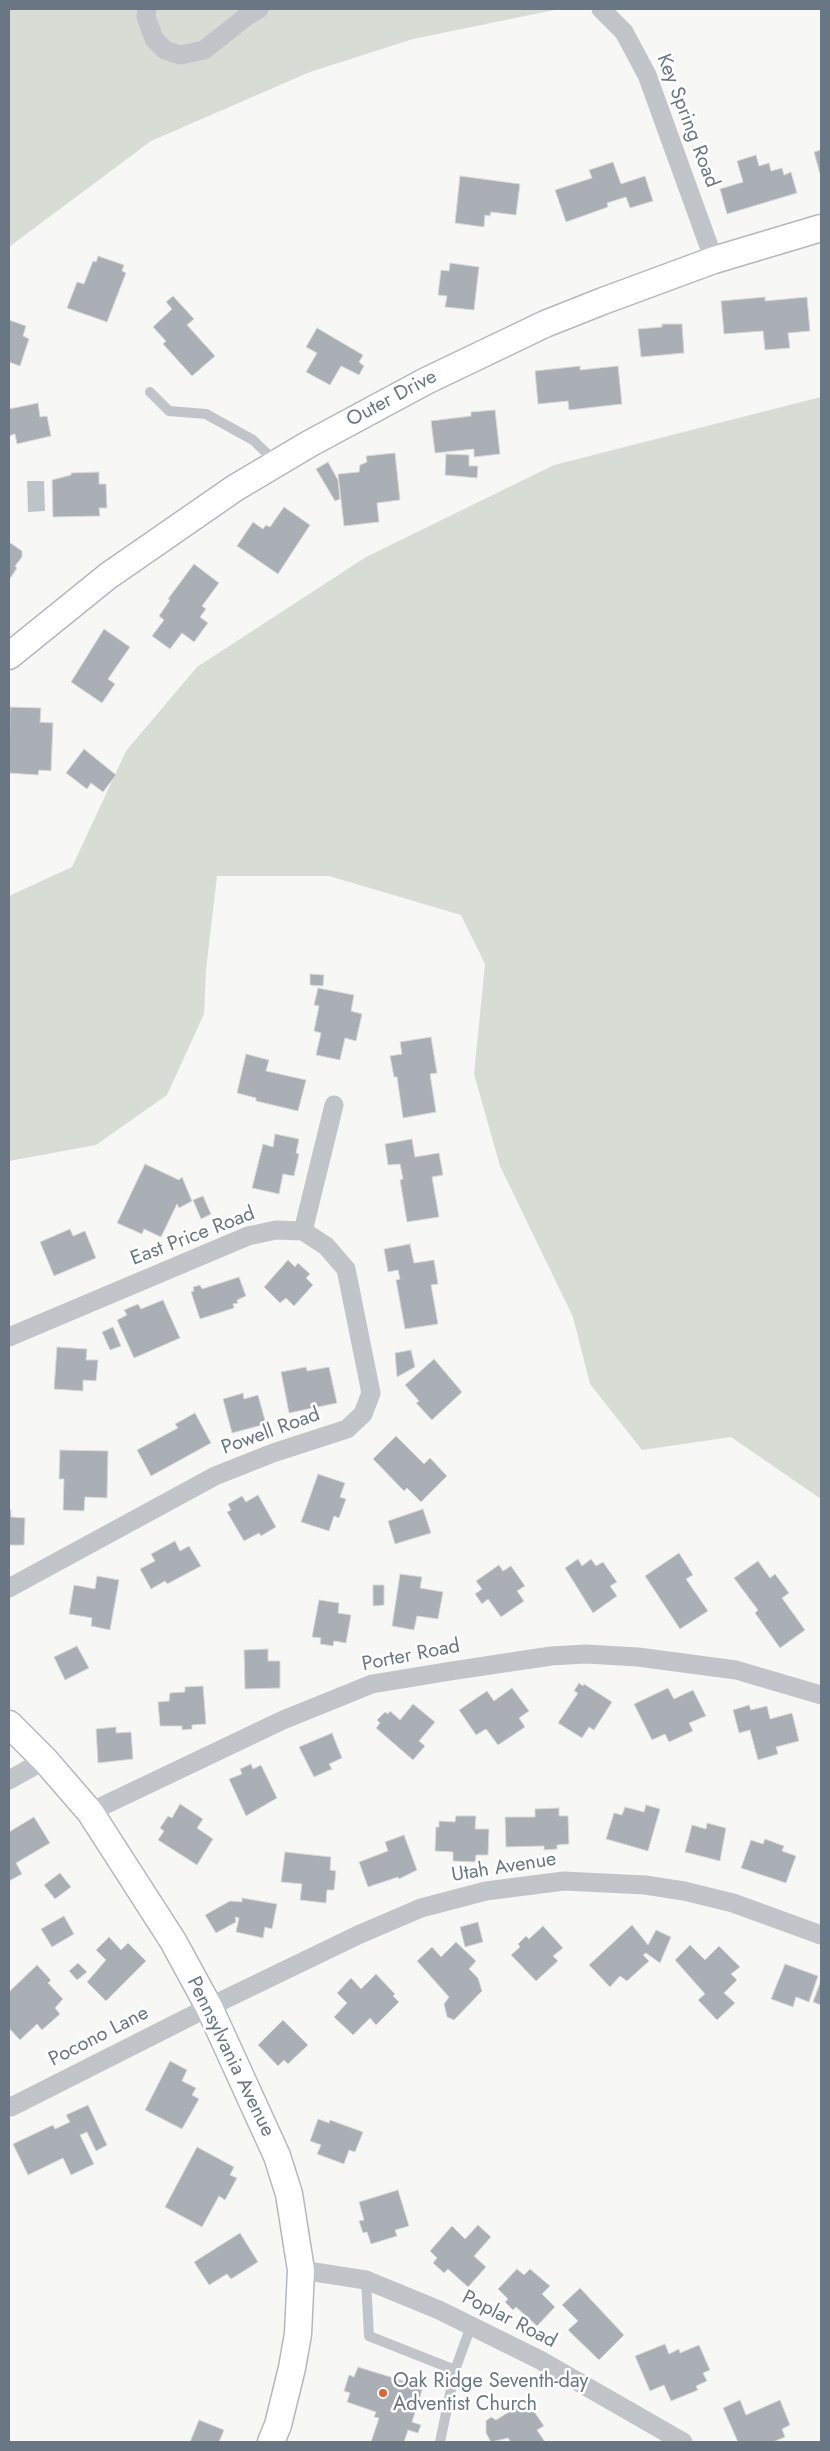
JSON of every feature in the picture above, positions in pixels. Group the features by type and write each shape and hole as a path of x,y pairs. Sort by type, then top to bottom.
{"street":[{"path":"147,9 146,17 154,39 165,50 180,55 204,50 247,16 260,9"},
{"name":"Key Spring Road","path":"601,9 624,32 647,75 714,260"},
{"name":"Outer Drive","path":"9,656 108,576 235,488 379,406 485,352 587,308 714,260 821,228"},
{"path":"303,1232 334,1105"},
{"name":"East Price Road","path":"9,1337 248,1236 276,1230 303,1232"},
{"name":"Powell Road","path":"9,1588 215,1476 273,1452 347,1429 363,1414 371,1393 346,1269 326,1246 303,1232"},
{"name":"Porter Road","path":"90,1812 274,1724 372,1684 551,1656 586,1654 638,1657 736,1670 821,1695"},
{"name":"Pennsylvania Avenue","path":"9,1724 45,1760 90,1812 173,1941 209,2007 277,2156 289,2194 301,2270 298,2334 278,2425 271,2442"},
{"path":"9,1780 45,1760"},
{"name":"Utah Avenue","path":"209,2007 358,1935 421,1908 469,1894 523,1884 564,1881 611,1882 684,1891 734,1903 821,1935"},
{"name":"Pocono Lane","path":"10,2107 209,2007"},
{"name":"Poplar Road","path":"301,2270 366,2280 472,2326 540,2360 684,2442"}],"lane":[{"path":"150,392 169,411 206,414 254,440 278,464"},
{"path":"366,2280 369,2336 455,2370"},
{"path":"440,2442 455,2370 472,2326"}],"shaded area":[{"path":"9,9 559,9 413,39 310,72 151,141 9,247"},
{"path":"821,397 821,1499 731,1437 642,1450 590,1384 573,1317 500,1166 474,1074 485,964 461,915 329,876 217,876 206,970 204,1014 167,1095 96,1145 9,1161 9,896 72,867 126,751 197,667 366,557 554,465"},
{"path":"27,481 44,481 45,511 28,512"}],"building":[{"path":"821,150 821,174 820,174 814,152"},
{"path":"756,155 759,166 769,163 771,171 782,168 784,175 791,172 797,193 727,214 720,189 743,182 737,161"},
{"path":"613,162 621,184 645,176 653,201 630,208 626,197 607,203 608,207 566,222 555,190 592,178 589,170"},
{"path":"460,176 520,184 516,215 491,212 490,216 485,215 484,227 455,223"},
{"path":"98,256 124,265 122,271 126,273 107,322 67,308 77,282 84,284 93,261 96,262"},
{"path":"450,263 479,267 474,310 445,307 447,296 438,295 441,270 449,271"},
{"path":"173,296 194,319 187,325 215,356 192,376 163,344 166,341 153,327 172,309 166,302"},
{"path":"765,297 765,301 807,297 810,331 788,333 790,348 765,350 763,331 724,334 721,301"},
{"path":"9,320 26,326 23,336 29,339 20,366 9,362"},
{"path":"662,324 682,324 684,353 641,357 638,329 662,327"},
{"path":"317,328 363,355 359,362 364,366 359,375 341,366 330,385 306,372 317,353 306,347"},
{"path":"580,366 580,370 618,366 622,404 569,410 568,401 538,404 535,371"},
{"path":"38,403 40,417 47,416 51,436 17,444 15,434 9,436 9,409"},
{"path":"495,410 500,454 474,457 474,449 435,453 431,421 471,416 471,412"},
{"path":"395,453 400,500 377,503 379,522 344,526 338,474 359,472 360,465 367,462 366,456"},
{"path":"446,454 469,455 469,466 478,466 477,478 445,475"},
{"path":"328,462 338,480 340,499 335,501 316,469"},
{"path":"99,472 99,484 106,484 107,508 99,508 100,516 53,517 52,480 71,475 71,473"},
{"path":"284,507 310,525 278,574 237,546 253,522 263,529 266,525 270,527"},
{"path":"9,542 22,551 22,557 15,566 17,568 9,580"},
{"path":"194,564 219,583 202,606 206,609 200,617 208,623 194,642 182,633 170,649 152,636 164,620 159,616 170,600 168,599"},
{"path":"104,629 130,647 108,679 115,684 102,703 71,682"},
{"path":"10,707 41,708 40,722 53,723 51,771 39,770 38,775 9,773"},
{"path":"84,749 116,775 103,792 91,783 87,789 66,773"},
{"path":"310,974 324,975 323,986 310,985"},
{"path":"318,988 354,995 351,1011 362,1014 356,1041 345,1038 340,1060 316,1055 321,1033 314,1031 319,1006 314,1005"},
{"path":"431,1037 437,1073 430,1074 436,1112 403,1118 397,1077 394,1077 390,1056 402,1054 400,1042"},
{"path":"246,1054 269,1060 266,1071 306,1080 298,1111 256,1101 256,1098 237,1093"},
{"path":"275,1134 299,1139 296,1153 299,1154 294,1176 283,1174 279,1194 252,1188 263,1144 273,1147"},
{"path":"412,1139 415,1157 439,1153 443,1175 432,1177 439,1217 407,1222 400,1180 403,1179 400,1164 388,1165 385,1144"},
{"path":"145,1164 179,1180 182,1177 192,1201 179,1208 177,1204 161,1237 144,1229 142,1234 117,1223"},
{"path":"203,1196 211,1214 201,1219 193,1200"},
{"path":"70,1229 73,1236 85,1231 96,1258 54,1276 40,1242"},
{"path":"410,1244 414,1263 434,1260 438,1284 431,1285 438,1324 405,1329 396,1280 400,1279 398,1270 388,1272 384,1249"},
{"path":"288,1260 295,1267 298,1263 310,1274 306,1278 313,1285 294,1306 286,1298 280,1303 264,1287"},
{"path":"239,1277 246,1296 237,1300 238,1303 233,1304 234,1308 200,1319 191,1292 194,1291 193,1287 200,1285 202,1289"},
{"path":"163,1300 180,1338 134,1358 117,1320 127,1315 124,1310 138,1304 141,1309"},
{"path":"113,1327 121,1346 110,1350 102,1332"},
{"path":"57,1347 87,1349 86,1360 98,1360 96,1381 83,1380 83,1391 54,1389"},
{"path":"411,1350 415,1367 397,1377 395,1353"},
{"path":"434,1359 462,1392 432,1420 416,1403 419,1401 405,1385"},
{"path":"306,1367 307,1371 329,1367 337,1403 289,1413 281,1372"},
{"path":"243,1393 244,1399 258,1395 266,1424 232,1433 223,1399"},
{"path":"195,1413 211,1443 151,1476 137,1450 178,1428 175,1424"},
{"path":"396,1436 424,1464 430,1458 447,1476 421,1502 407,1488 404,1491 373,1459"},
{"path":"60,1450 108,1451 107,1498 85,1497 84,1511 63,1510 64,1479 59,1479"},
{"path":"318,1474 345,1483 340,1497 346,1499 339,1518 334,1516 329,1531 301,1522"},
{"path":"258,1495 276,1527 261,1536 259,1533 244,1541 227,1512 231,1510 228,1504 242,1496 246,1502"},
{"path":"423,1509 431,1533 395,1544 388,1521"},
{"path":"9,1510 11,1510 11,1517 25,1518 24,1545 9,1545"},
{"path":"175,1541 180,1551 189,1546 201,1566 167,1584 165,1581 151,1589 140,1569 155,1561 151,1554"},
{"path":"679,1553 693,1575 686,1579 708,1611 680,1629 645,1576"},
{"path":"578,1559 582,1566 591,1559 596,1566 603,1562 617,1582 610,1586 617,1596 593,1613 565,1568"},
{"path":"758,1561 770,1578 775,1574 789,1593 782,1598 805,1630 780,1648 755,1613 758,1610 734,1578"},
{"path":"499,1565 503,1571 511,1566 525,1586 517,1591 524,1601 501,1617 488,1599 482,1604 475,1594 482,1589 476,1581"},
{"path":"400,1574 422,1577 420,1588 443,1592 438,1619 417,1616 414,1630 392,1626"},
{"path":"97,1576 119,1580 110,1630 91,1626 92,1618 69,1614 74,1585 95,1589"},
{"path":"373,1585 384,1585 384,1605 373,1606"},
{"path":"319,1600 339,1603 338,1613 351,1615 346,1643 334,1641 333,1646 320,1644 321,1638 312,1637"},
{"path":"77,1646 89,1668 65,1680 54,1657"},
{"path":"268,1649 268,1661 280,1661 280,1688 245,1689 244,1650"},
{"path":"579,1683 583,1686 584,1684 612,1702 594,1730 589,1727 582,1738 558,1723 578,1693 574,1691"},
{"path":"203,1686 206,1724 192,1725 192,1729 182,1730 182,1726 160,1726 158,1702 169,1701 170,1693 185,1692 185,1687"},
{"path":"512,1688 529,1711 519,1718 525,1727 498,1745 486,1729 476,1735 459,1710 487,1691 494,1701"},
{"path":"668,1688 674,1699 693,1690 706,1716 689,1723 693,1731 669,1742 665,1734 652,1740 634,1704"},
{"path":"413,1704 435,1722 419,1741 425,1746 413,1760 376,1728 380,1723 377,1720 385,1712 388,1714 390,1711 400,1720"},
{"path":"749,1705 751,1710 767,1706 770,1719 792,1713 799,1741 776,1747 778,1754 758,1760 750,1730 739,1733 733,1710"},
{"path":"116,1727 116,1733 131,1732 133,1759 98,1763 96,1729"},
{"path":"332,1733 342,1758 329,1764 332,1769 314,1777 299,1747"},
{"path":"251,1764 253,1769 261,1765 277,1798 246,1816 229,1779 242,1774 240,1769"},
{"path":"180,1804 203,1819 197,1828 213,1839 197,1865 158,1840 164,1831 160,1828 168,1816 172,1818"},
{"path":"646,1805 660,1809 648,1851 606,1839 614,1813 622,1815 625,1807 644,1812"},
{"path":"559,1808 559,1816 568,1816 569,1844 557,1845 557,1849 544,1850 544,1846 506,1847 505,1817 535,1817 535,1809"},
{"path":"456,1816 476,1816 475,1829 489,1829 488,1855 476,1855 475,1862 453,1861 453,1852 435,1851 436,1827 439,1827 439,1821 455,1822"},
{"path":"34,1817 50,1843 16,1863 22,1874 9,1881 9,1832"},
{"path":"707,1823 726,1828 720,1861 685,1852 692,1825 706,1829"},
{"path":"404,1835 417,1870 399,1879 398,1877 368,1887 359,1862 388,1851 385,1842"},
{"path":"765,1839 784,1846 782,1851 796,1856 786,1883 741,1868 751,1840 763,1844"},
{"path":"285,1852 331,1857 330,1870 336,1871 334,1890 327,1890 326,1903 300,1900 302,1884 281,1882"},
{"path":"60,1873 71,1887 55,1899 44,1885"},
{"path":"242,1898 277,1904 272,1929 265,1927 263,1938 236,1932 239,1918 235,1917 236,1922 216,1933 205,1915 230,1901 242,1902"},
{"path":"64,1916 74,1934 52,1947 41,1929"},
{"path":"478,1922 483,1942 465,1947 460,1927"},
{"path":"632,1925 648,1945 656,1930 671,1937 660,1963 646,1953 643,1955 649,1961 627,1981 620,1976 610,1987 589,1965"},
{"path":"543,1926 563,1948 553,1956 558,1961 536,1981 511,1955 520,1947 518,1944 526,1936 529,1939"},
{"path":"109,1937 121,1950 128,1943 146,1961 106,2001 87,1982 106,1960 96,1950"},
{"path":"456,1942 476,1961 469,1969 478,1978 482,1991 454,2020 447,2017 444,2004 449,1997 417,1961 432,1947 441,1957"},
{"path":"690,1945 705,1960 719,1946 740,1967 731,1974 737,1980 724,1993 735,2003 717,2020 698,2000 705,1994 675,1960"},
{"path":"78,1963 87,1972 77,1980 69,1971"},
{"path":"785,1964 818,1976 809,2002 796,1997 793,2007 771,1999"},
{"path":"37,1965 51,1980 48,1983 63,1999 55,2008 60,2014 42,2030 37,2024 20,2040 9,2028 9,1992"},
{"path":"376,1974 395,1994 393,1996 399,2002 376,2025 370,2018 353,2035 334,2017 347,2003 337,1993 351,1978 361,1989"},
{"path":"821,1984 821,2005 813,2002"},
{"path":"283,2020 308,2045 288,2064 284,2060 278,2066 258,2045"},
{"path":"170,2061 187,2070 182,2081 196,2088 192,2095 199,2099 182,2129 145,2110"},
{"path":"88,2105 107,2145 96,2151 87,2132 80,2135 94,2164 71,2175 63,2158 28,2175 13,2144 53,2125 55,2129 70,2122 66,2115"},
{"path":"318,2119 329,2123 330,2120 363,2132 355,2152 349,2150 344,2164 317,2154 321,2145 310,2141"},
{"path":"197,2147 234,2167 230,2175 237,2178 225,2200 219,2196 202,2227 165,2207"},
{"path":"398,2190 409,2226 395,2230 397,2236 371,2244 367,2232 363,2233 359,2221 364,2220 359,2202"},
{"path":"478,2225 491,2237 474,2256 486,2267 468,2287 448,2269 444,2273 433,2263 437,2258 430,2251 452,2226 465,2239"},
{"path":"240,2233 258,2262 231,2279 227,2274 209,2285 194,2262"},
{"path":"517,2269 524,2275 530,2269 550,2286 542,2294 555,2307 537,2326 516,2307 513,2310 505,2302 508,2299 498,2289"},
{"path":"580,2288 624,2335 599,2360 568,2330 578,2321 562,2305"},
{"path":"665,2344 669,2354 679,2349 680,2353 699,2345 710,2370 703,2373 707,2381 696,2386 698,2390 671,2401 664,2385 650,2391 635,2356"},
{"path":"358,2367 423,2387 412,2422 421,2425 418,2433 408,2430 404,2442 371,2442 379,2418 374,2417 376,2412 347,2402 350,2393 344,2391 349,2375 354,2377"},
{"path":"740,2400 746,2415 780,2400 790,2425 782,2429 785,2437 773,2442 738,2442 723,2408"},
{"path":"520,2405 524,2411 531,2407 544,2426 537,2430 545,2442 511,2442 508,2438 491,2442 486,2433 486,2421 491,2417 496,2420"},
{"path":"199,2420 224,2430 219,2442 190,2442"}],"place":[{"name":"Oak Ridge Seventh-day Adventist Church","path":"383,2393"}]}
